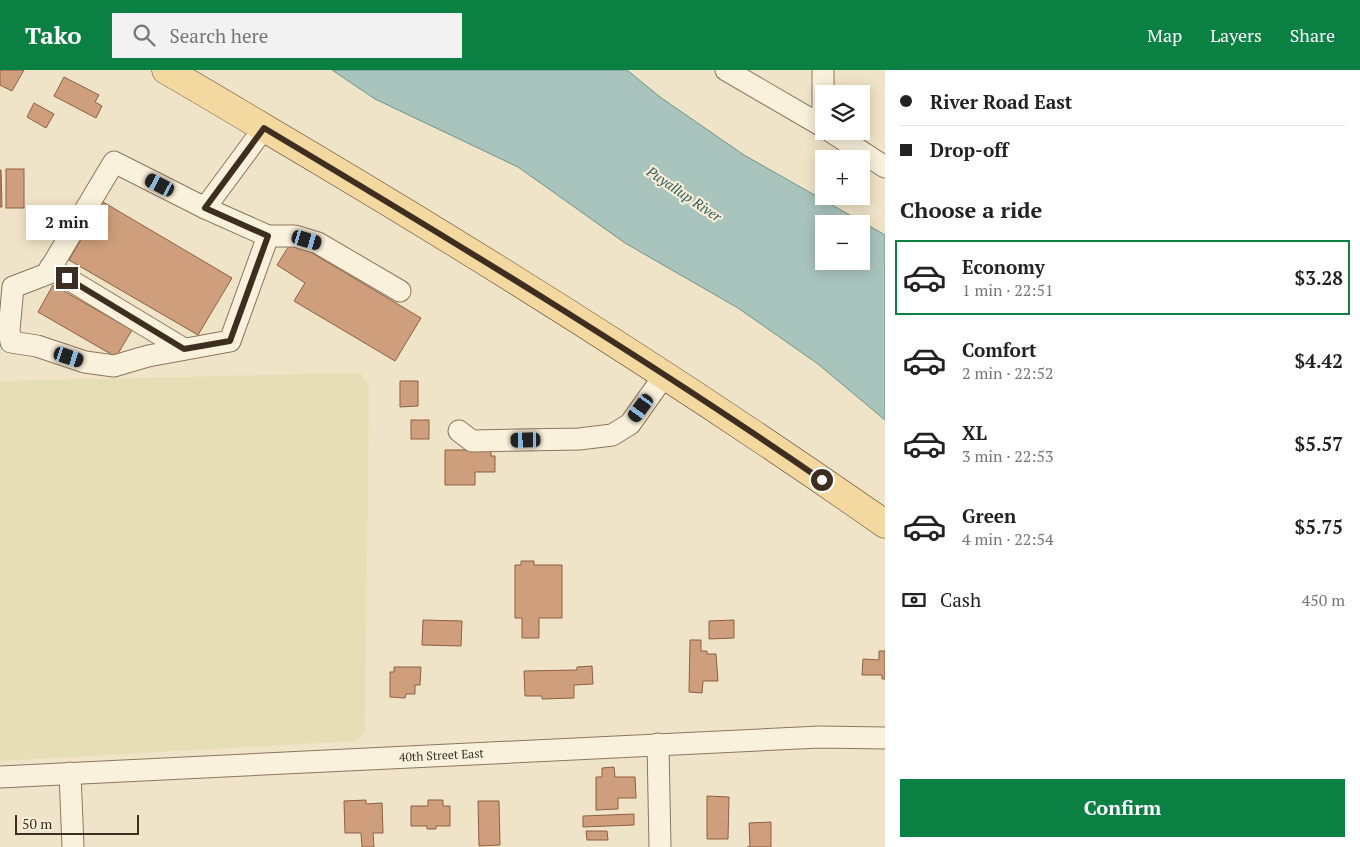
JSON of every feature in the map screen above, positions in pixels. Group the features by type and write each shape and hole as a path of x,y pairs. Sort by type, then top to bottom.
{"main road":[{"path":"166,70 505,273 798,464 885,524"}],"street":[{"path":"726,70 815,122"},
{"path":"822,70 823,85"},
{"path":"205,208 264,128"},
{"path":"843,140 885,167"},
{"path":"268,236 230,341 148,356 114,366 85,362 37,346 11,342 9,330 13,287 47,274 114,162 205,208 268,236 295,236 318,243 400,291"},
{"path":"50,268 184,349"},
{"path":"459,431 472,441 579,439 612,435 630,424 664,376"},
{"name":"40th Street East","path":"0,777 658,744 820,737 885,738"},
{"path":"658,744 660,847"},
{"path":"70,773 73,847"}],"shaded area":[{"path":"361,373 369,387 365,732 356,741 0,761 0,381"}],"water":[{"name":"Puyallup River","path":"332,70 627,70 660,97 744,155 815,195 815,205 832,205 850,215 815,215 815,270 870,270 870,226 885,235 885,420 818,364 738,308 625,243 518,167 375,99"}],"building":[{"path":"0,70 24,70 12,91 0,85"},
{"path":"64,77 99,95 95,102 102,106 96,118 54,96"},
{"path":"34,103 54,114 46,128 27,117"},
{"path":"6,169 24,169 24,208 6,208"},
{"path":"1,170 2,207 0,207"},
{"path":"103,202 232,278 198,335 69,260"},
{"path":"292,241 421,318 395,361 294,301 305,283 277,265"},
{"path":"53,285 132,330 116,357 38,312"},
{"path":"400,381 418,381 418,406 400,407"},
{"path":"411,420 429,420 429,439 411,439"},
{"path":"491,446 491,456 495,456 495,472 475,472 475,485 445,485 445,450 470,450"},
{"path":"521,561 534,561 534,565 562,565 562,618 539,618 539,638 522,638 522,618 515,618 515,565 521,565"},
{"path":"423,620 462,621 461,646 422,645"},
{"path":"734,620 734,638 709,639 709,621"},
{"path":"690,640 701,640 701,651 707,651 707,654 716,654 718,681 703,681 702,693 689,692"},
{"path":"879,651 885,651 885,679 882,679 882,675 862,675 863,659 879,660"},
{"path":"592,666 593,684 574,685 574,698 542,699 542,696 525,696 524,671 577,670 577,667"},
{"path":"394,667 421,667 420,685 415,685 415,694 406,694 405,698 390,697 390,672 394,672"},
{"path":"614,767 615,777 635,777 636,798 618,798 618,809 596,810 596,777 602,777 602,768"},
{"path":"707,796 729,797 728,839 707,839"},
{"path":"366,800 366,804 382,803 383,833 373,833 374,847 362,847 361,833 345,833 344,801"},
{"path":"428,800 443,800 443,806 450,806 450,826 436,826 436,829 427,829 427,826 411,826 411,806 428,806"},
{"path":"478,801 499,801 500,845 479,846"},
{"path":"634,814 634,825 583,827 583,816"},
{"path":"771,822 771,847 750,847 749,823"},
{"path":"586,831 607,831 608,840 587,840"}],"route":[{"path":"67,278 184,349 230,341 268,236 205,208 264,128 505,273 822,480"}]}
